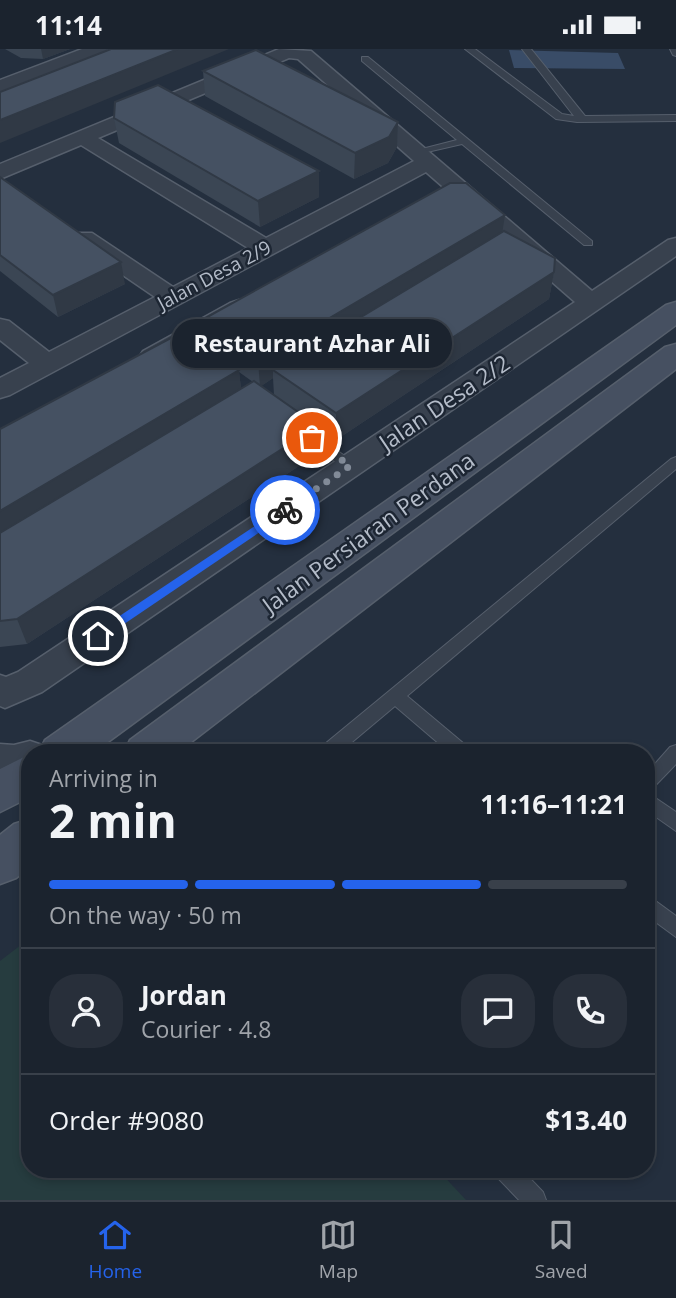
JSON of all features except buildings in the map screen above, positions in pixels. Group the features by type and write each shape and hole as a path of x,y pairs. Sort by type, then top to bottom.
{"main road":[{"name":"Jalan Persiaran Perdana","path":"68,744 676,311"},
{"name":"Jalan Persiaran Perdana","path":"157,744 676,354"},
{"path":"0,793 21,779"},
{"path":"0,863 21,846"}],"street":[{"path":"6,79 100,49"},
{"path":"4,180 82,137 274,56 289,52 304,55 457,187 512,243 591,303"},
{"path":"82,137 265,248"},
{"name":"Jalan Desa 2/9","path":"0,389 265,248 423,157"},
{"path":"433,200 457,187"},
{"path":"69,227 172,297"},
{"name":"Jalan Desa 2/2","path":"0,689 5,692 30,683 676,245"},
{"path":"131,368 184,346 263,294"},
{"path":"0,327 47,364"},
{"path":"0,763 21,762"}],"lane":[{"path":"469,49 550,111 569,119 676,118"},
{"path":"526,49 582,119"},
{"path":"365,59 588,243"},
{"path":"423,157 464,141"},
{"path":"287,420 350,466"},
{"path":"337,744 676,462"},
{"path":"394,695 452,744"},
{"path":"655,776 676,752"},
{"path":"655,807 676,823"},
{"path":"655,910 676,928"},
{"path":"514,1178 535,1200"}],"green space":[{"path":"21,945 21,1178 445,1178 466,1200 0,1200 0,961"}],"water":[{"path":"509,50 618,53 625,69 514,68"}],"way so far":[{"path":"285,510 350,466 312,438"}],"place":[{"name":"Restaurant Azhar Ali","path":"312,438"}],"route":[{"path":"98,636 285,510"}]}
